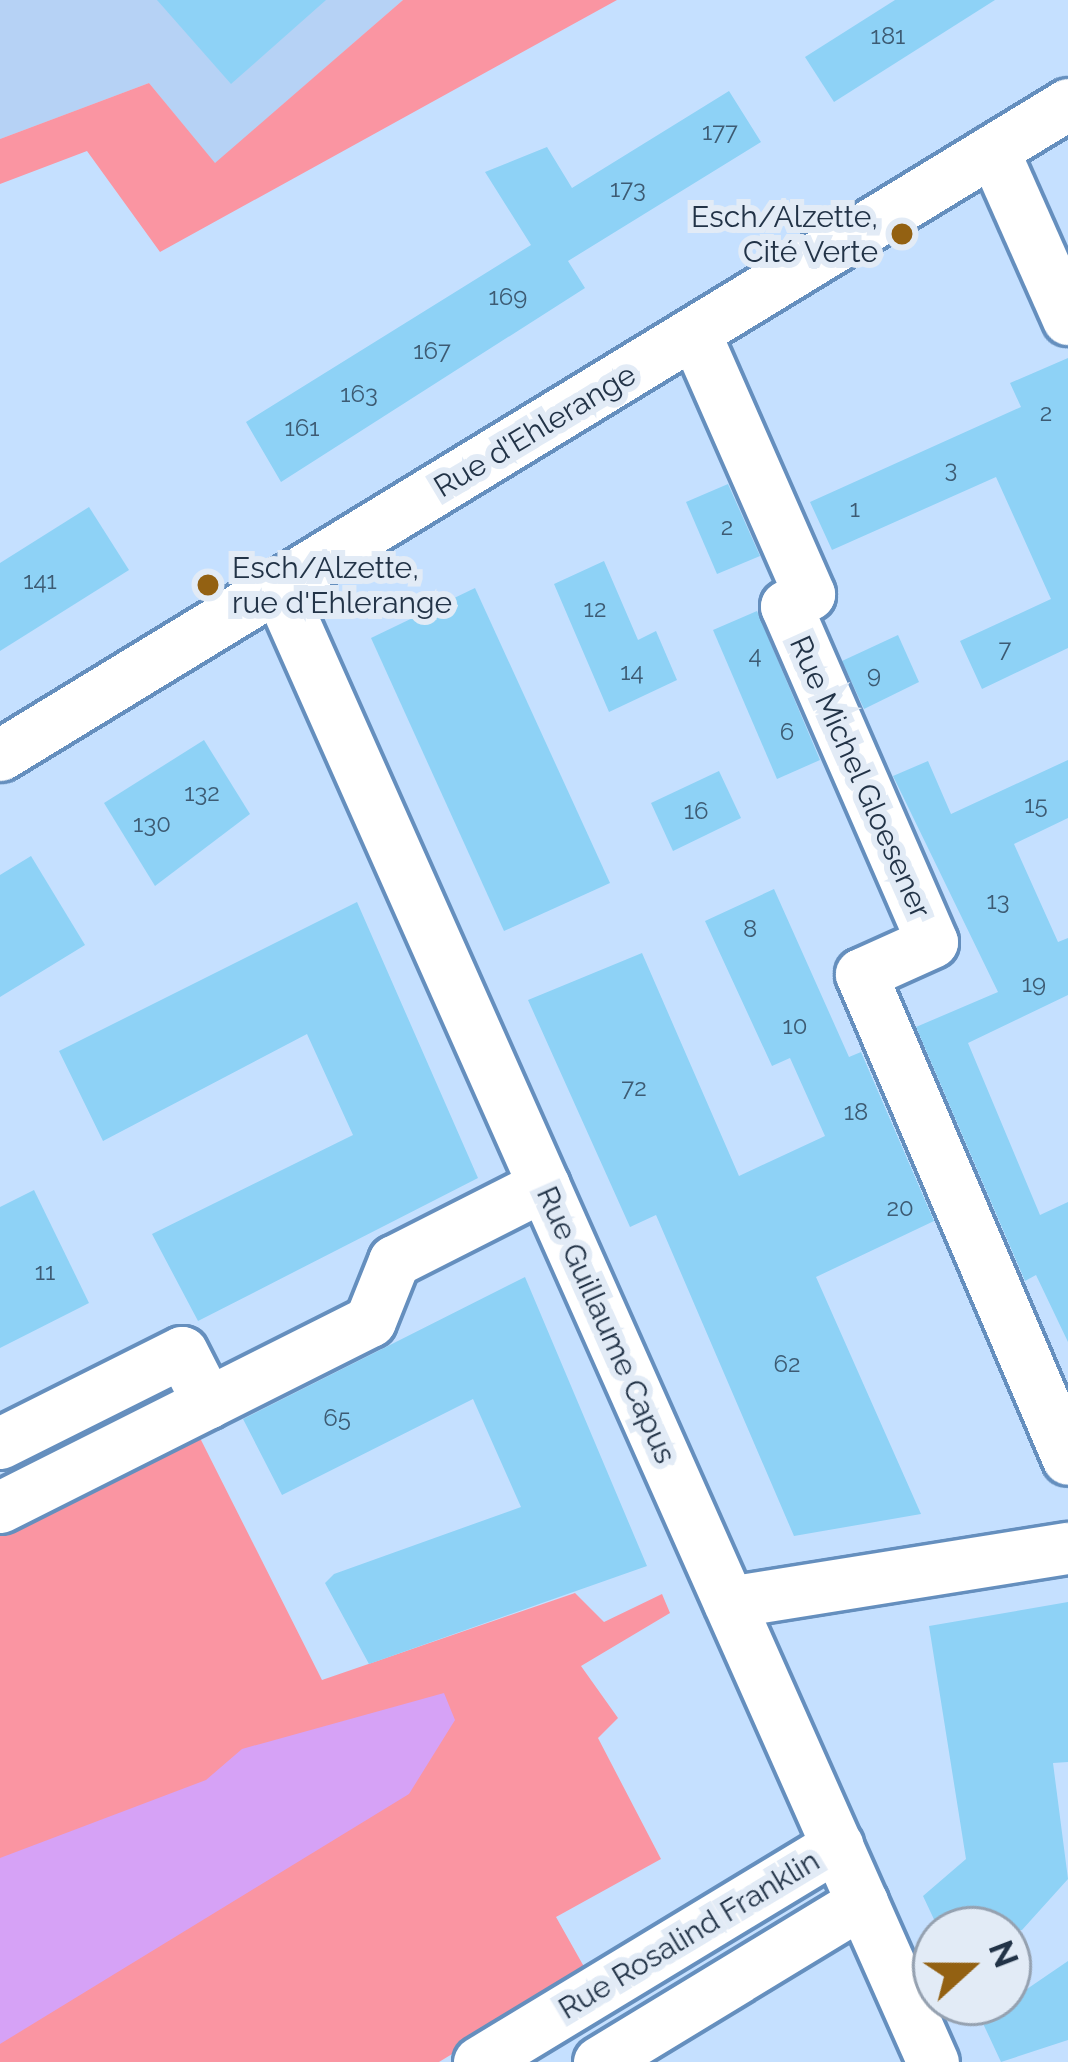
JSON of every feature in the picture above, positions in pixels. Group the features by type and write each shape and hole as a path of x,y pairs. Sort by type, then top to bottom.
{"street":[{"name":"Rue d'Ehlerange","path":"0,755 1068,104"},
{"path":"993,150 1068,319"},
{"name":"Rue Michel Gloesener","path":"695,334 809,594 786,606 932,942 861,974 1068,1459"},
{"name":"Rue Guillaume Capus","path":"278,587 933,2062"},
{"path":"0,1508 370,1321 394,1261 544,1185"},
{"path":"0,1443 182,1352 208,1403"},
{"path":"729,1603 1068,1548"},
{"name":"Rue Rosalind Franklin","path":"479,2062 837,1845"},
{"name":"Rue Rosalind Franklin","path":"598,2062 862,1902"}],"shaded area":[{"path":"0,0 403,0 215,164 149,83 0,139"},
{"path":"403,0 617,0 160,252 87,151 0,184 0,139 149,83 215,163"},
{"path":"199,1436 322,1680 575,1593 604,1622 662,1594 670,1613 581,1666 618,1718 598,1738 661,1859 556,1917 587,1972 439,2062 0,2062 0,1533"},
{"path":"444,1693 455,1720 409,1794 0,2044 0,1858 206,1780 242,1749"}],"building":[{"path":"157,0 326,0 231,84"},
{"path":"895,0 995,0 834,102 805,57"},
{"path":"729,91 761,142 568,261 585,288 281,482 246,422 531,245 485,172 547,147 572,188"},
{"path":"1068,358 1068,648 982,689 960,641 1051,599 996,477 832,550 810,502 1021,407 1010,383"},
{"path":"728,484 760,556 717,574 686,502"},
{"path":"89,507 129,570 0,651 0,563"},
{"path":"604,561 638,640 656,631 677,680 609,712 554,584"},
{"path":"475,588 610,883 504,931 371,638"},
{"path":"757,611 820,760 777,779 713,630"},
{"path":"898,635 919,682 864,709 842,661"},
{"path":"204,740 250,814 155,886 104,803"},
{"path":"1068,760 1068,818 1014,844 1058,942 1068,938 1068,995 968,1043 1040,1215 1068,1202 1068,1342 1036,1275 1025,1281 916,1027 998,992 893,776 928,761 951,814"},
{"path":"719,771 741,818 673,851 651,803"},
{"path":"31,856 85,945 0,997 0,875"},
{"path":"774,889 849,1057 861,1052 934,1221 816,1277 921,1514 794,1536 656,1215 630,1227 528,1000 642,953 739,1176 825,1136 790,1058 772,1066 705,921"},
{"path":"357,902 478,1178 198,1321 152,1234 353,1135 307,1034 103,1141 59,1051"},
{"path":"34,1190 89,1303 0,1348 0,1207"},
{"path":"525,1277 647,1566 369,1664 325,1583 334,1574 521,1507 473,1399 282,1495 243,1419"},
{"path":"1068,1602 1068,1762 1053,1763 1068,1879 1032,1919 1032,1906 928,1906 923,1896 966,1859 929,1626"},
{"path":"1068,1961 1068,2040 1001,2062 984,2026 1032,2026 1032,1986"}],"place":[{"name":"Esch/Alzette, Cité Verte","path":"902,234"},
{"name":"Esch/Alzette, rue d'Ehlerange","path":"208,585"}]}
